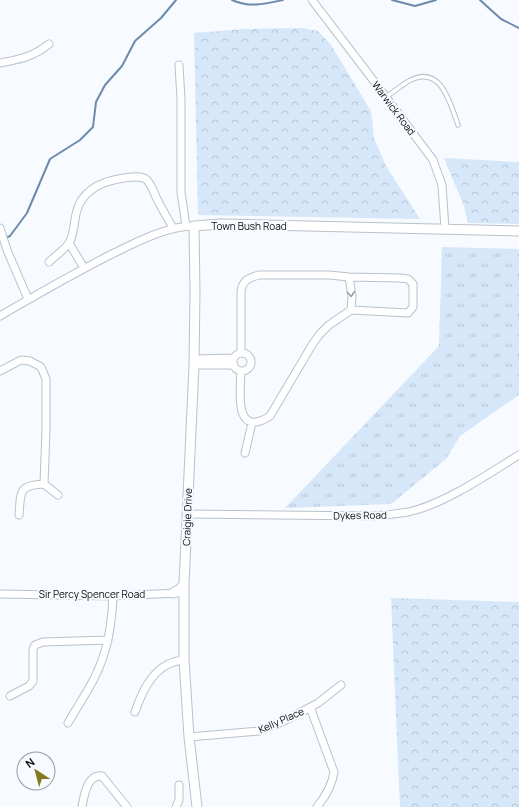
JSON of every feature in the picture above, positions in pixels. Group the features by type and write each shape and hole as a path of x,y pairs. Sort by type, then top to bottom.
{"street":[{"name":"Warwick Road","path":"312,0 432,160 442,185 445,229"},
{"path":"0,63 26,58 49,44"},
{"path":"179,65 181,99 181,192 190,226"},
{"path":"49,262 69,243 81,201 90,190 105,182 129,177 142,177 151,185 173,228"},
{"name":"Town Bush Road","path":"0,316 84,268 136,242 173,228 220,224 519,231"},
{"name":"Craigie Drive","path":"190,226 195,292 194,362 184,589 184,660 189,737 197,807"},
{"path":"1,230 28,299"},
{"path":"69,243 84,268"},
{"path":"241,352 241,292 245,281 251,277 259,275 329,275 349,278 408,279 413,284 413,307 408,313 351,310 334,321 319,335 270,416 262,421 252,423 246,420 242,413 240,407 241,371"},
{"path":"349,278 352,296 351,310"},
{"path":"241,352 248,354 251,362 249,368 241,371 235,368 233,361 236,354 241,352"},
{"path":"0,371 21,360 30,361 41,367 44,372 46,379 44,484"},
{"path":"194,362 233,361"},
{"path":"245,452 252,423"},
{"name":"Dykes Road","path":"187,514 373,516 402,513 426,507 453,494 519,455"},
{"path":"19,515 21,494 28,486 44,484 58,495"},
{"path":"173,593 180,589 184,589"},
{"name":"Sir Percy Spencer Road","path":"0,594 113,596 173,593"},
{"path":"68,723 99,668 108,640 113,596"},
{"path":"10,696 29,686 33,681 33,649 35,645 43,642 108,640"},
{"path":"135,712 148,684 155,674 168,663 184,660"},
{"name":"Kelly Place","path":"189,737 259,731 318,703 341,685"},
{"path":"310,707 334,772 333,782 317,807"},
{"path":"82,807 89,784 95,777 100,775 127,807"},
{"path":"176,807 179,800 179,785"}],"lane":[{"path":"386,97 407,82 428,78 435,80 439,83 446,94 458,125"}],"green space":[{"path":"302,28 318,31 331,45 371,111 374,138 386,166 420,219 198,215 194,33 245,29"},
{"path":"444,158 519,162 519,224 468,223 464,206"},
{"path":"442,247 519,249 519,395 460,436 446,459 391,504 285,508 439,346"},
{"path":"391,598 519,602 519,807 400,807"}],"waterway":[{"path":"5,238 10,236 27,213 50,159 80,140 93,127 96,102 105,85 122,66 135,41 161,18 176,0"},
{"path":"232,0 251,5 283,0"},
{"path":"392,0 415,6 436,0"},
{"path":"480,0 501,19 519,28"}]}
